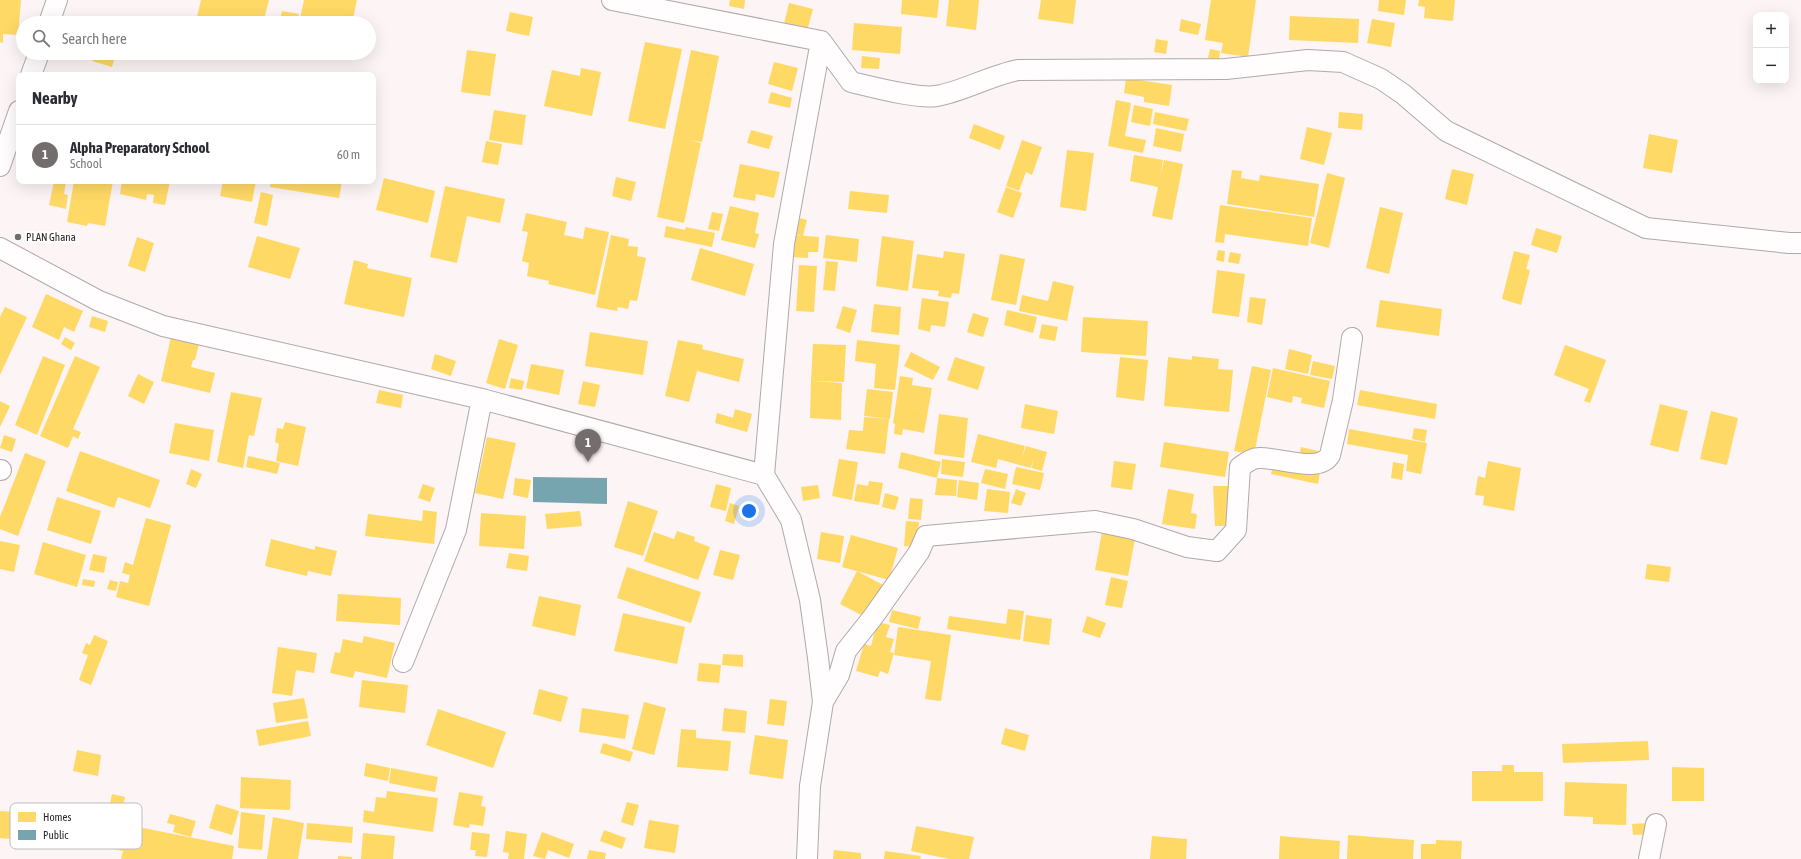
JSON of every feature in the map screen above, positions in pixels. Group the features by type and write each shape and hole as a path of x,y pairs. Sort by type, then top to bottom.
{"street":[{"path":"51,16 57,0"},
{"path":"612,0 821,41 851,82 903,94 936,96 1005,72 1018,70 1226,69 1308,60 1343,62 1381,79 1403,94 1446,131 1646,228 1789,243 1801,242"},
{"path":"807,859 810,786 823,702 810,600 791,520 764,475 784,244 821,41"},
{"path":"32,72 36,60"},
{"path":"0,166 16,120"},
{"path":"0,248 99,302 163,326 482,399 764,475"},
{"path":"823,702 839,675 846,651 873,617 919,552 926,536 1095,521 1133,528 1187,547 1217,551 1236,530 1240,467 1247,461 1258,458 1317,464 1327,460 1330,455 1343,400 1352,338"},
{"path":"403,662 456,530 482,399"},
{"path":"1649,859 1656,824"}],"building: Homes":[{"path":"0,0 21,0 20,16 16,16 16,35 3,34 3,43 0,42"},
{"path":"201,0 269,0 265,16 197,16"},
{"path":"304,0 357,0 354,16 301,16"},
{"path":"730,0 745,0 744,9 729,6"},
{"path":"902,0 939,0 937,18 901,14"},
{"path":"949,0 979,0 976,30 946,26"},
{"path":"1041,0 1076,0 1073,24 1038,19"},
{"path":"1211,0 1256,0 1248,57 1221,53 1223,43 1205,40"},
{"path":"1379,0 1406,0 1404,15 1378,11"},
{"path":"1419,0 1455,0 1453,21 1424,18 1425,7 1418,6"},
{"path":"789,3 813,9 807,31 784,24"},
{"path":"282,11 299,14 299,16 281,16"},
{"path":"510,12 533,17 529,36 506,31"},
{"path":"1290,16 1359,19 1358,43 1289,40"},
{"path":"1181,19 1201,24 1198,35 1179,31"},
{"path":"1372,19 1395,23 1391,47 1367,43"},
{"path":"854,23 902,27 900,54 852,50"},
{"path":"1156,39 1168,41 1166,54 1154,52"},
{"path":"645,42 682,49 665,129 628,121"},
{"path":"1210,49 1220,51 1219,59 1208,58"},
{"path":"467,50 496,54 490,96 461,92"},
{"path":"691,50 719,56 702,142 690,140 701,143 684,223 657,217"},
{"path":"862,56 880,58 879,69 861,68"},
{"path":"92,60 114,60 112,67"},
{"path":"774,62 798,68 792,91 768,84"},
{"path":"581,68 601,72 592,116 544,106 552,70 580,76"},
{"path":"1126,78 1172,85 1169,106 1144,102 1144,97 1124,93"},
{"path":"771,92 792,98 790,108 768,103"},
{"path":"1116,100 1131,103 1125,136 1146,140 1143,153 1108,146"},
{"path":"1134,105 1153,109 1150,126 1131,122"},
{"path":"494,110 526,115 522,145 489,140"},
{"path":"1155,112 1189,119 1186,131 1153,124"},
{"path":"1339,112 1363,114 1362,130 1338,128"},
{"path":"974,124 1005,136 1000,150 969,138"},
{"path":"1307,127 1332,133 1324,165 1300,159"},
{"path":"1156,128 1184,134 1181,152 1153,146"},
{"path":"751,130 773,136 769,149 747,143"},
{"path":"1649,134 1678,140 1672,173 1643,168"},
{"path":"1022,140 1042,147 1032,175 1026,172 1019,191 1006,186"},
{"path":"486,141 502,144 498,165 482,162"},
{"path":"1067,150 1094,153 1086,211 1060,207"},
{"path":"1134,155 1163,160 1160,177 1164,160 1183,164 1172,220 1152,216 1158,187 1130,181"},
{"path":"740,164 780,172 774,198 756,194 755,201 733,197"},
{"path":"1452,169 1474,174 1467,205 1445,199"},
{"path":"1232,170 1242,171 1241,178 1259,181 1260,175 1319,184 1314,217 1227,204"},
{"path":"1327,173 1345,178 1329,248 1310,243"},
{"path":"616,177 636,182 631,201 612,196"},
{"path":"384,178 435,191 428,223 376,210"},
{"path":"53,184 66,184 64,194 68,195 66,209 49,205"},
{"path":"73,184 112,184 105,226 88,223 87,226 67,222"},
{"path":"122,184 169,184 165,205 153,203 154,195 147,194 146,200 120,194"},
{"path":"222,184 255,184 252,202 220,196"},
{"path":"270,184 341,184 339,198 270,187"},
{"path":"445,186 505,199 500,223 467,216 457,263 430,257"},
{"path":"1006,187 1022,193 1013,218 997,212"},
{"path":"850,191 889,195 887,213 848,209"},
{"path":"261,192 273,195 267,226 254,223"},
{"path":"1220,205 1312,218 1308,246 1225,234 1224,243 1215,242"},
{"path":"730,206 759,213 755,233 759,234 755,248 721,240"},
{"path":"1380,207 1403,213 1389,274 1366,268"},
{"path":"712,212 723,214 719,231 708,229"},
{"path":"526,213 567,222 564,235 583,239 585,227 609,232 595,295 548,284 549,281 527,276 529,263 522,261 528,232 522,231"},
{"path":"800,218 807,220 803,236 795,234"},
{"path":"666,226 685,230 686,227 715,233 712,247 664,237"},
{"path":"1536,228 1562,236 1557,253 1531,245"},
{"path":"611,235 629,239 628,246 638,247 637,256 646,258 637,301 630,300 628,309 618,307 617,311 596,307"},
{"path":"794,235 819,237 818,252 808,252 808,258 793,257"},
{"path":"826,235 859,239 857,262 823,258"},
{"path":"257,236 300,248 290,279 248,267"},
{"path":"882,236 914,241 908,291 876,286"},
{"path":"137,237 154,243 145,272 128,266"},
{"path":"700,248 754,264 745,296 691,280"},
{"path":"1218,250 1225,251 1224,262 1216,260"},
{"path":"944,251 965,254 959,294 952,293 951,298 938,296 939,291 912,288 917,254 943,258"},
{"path":"1514,251 1530,255 1526,269 1530,270 1521,305 1502,299"},
{"path":"1230,252 1241,254 1239,264 1228,262"},
{"path":"1000,254 1025,259 1016,305 991,300"},
{"path":"354,260 368,264 367,268 412,278 404,317 344,304"},
{"path":"826,261 838,262 835,291 823,290"},
{"path":"799,265 817,266 814,312 796,311"},
{"path":"1217,270 1245,274 1239,317 1212,313"},
{"path":"1053,281 1074,286 1067,321 1019,311 1022,295 1048,301"},
{"path":"46,294 83,311 74,332 64,327 59,340 32,327"},
{"path":"1250,297 1266,299 1262,325 1247,322"},
{"path":"922,298 949,302 945,327 931,325 930,332 918,329"},
{"path":"1380,300 1442,309 1439,336 1376,327"},
{"path":"874,304 901,307 899,335 871,332"},
{"path":"843,306 857,310 850,333 836,328"},
{"path":"5,307 27,317 0,375 0,317"},
{"path":"1007,310 1037,317 1033,333 1004,325"},
{"path":"973,313 989,318 983,337 967,332"},
{"path":"92,316 108,321 105,332 89,327"},
{"path":"1083,317 1148,321 1146,356 1081,352"},
{"path":"1042,324 1058,327 1055,341 1039,338"},
{"path":"590,332 648,341 643,375 585,366"},
{"path":"65,337 75,343 71,350 61,344"},
{"path":"171,337 199,344 195,360 193,360 191,367 215,373 210,393 161,381"},
{"path":"499,339 518,345 505,389 486,383"},
{"path":"678,340 703,345 702,349 744,359 739,382 697,371 689,402 665,396"},
{"path":"857,340 900,345 895,390 874,388 876,364 855,361"},
{"path":"813,344 846,345 844,382 811,381"},
{"path":"1565,345 1606,360 1590,403 1584,401 1589,389 1554,375"},
{"path":"1289,349 1312,355 1308,374 1285,369"},
{"path":"911,352 940,367 933,380 904,366"},
{"path":"435,354 456,361 451,376 431,369"},
{"path":"43,356 65,365 37,435 15,425"},
{"path":"75,356 100,367 73,429 81,432 78,439 73,436 68,448 40,436"},
{"path":"1192,356 1219,359 1218,369 1233,370 1229,412 1164,406 1168,357 1192,360"},
{"path":"955,357 985,367 978,390 947,380"},
{"path":"1120,357 1148,360 1144,401 1116,397"},
{"path":"1313,361 1335,366 1332,379 1310,375"},
{"path":"531,364 564,370 559,395 526,388"},
{"path":"1252,366 1271,370 1254,455 1234,451"},
{"path":"1273,368 1330,381 1324,408 1301,403 1302,398 1293,396 1292,403 1267,397"},
{"path":"138,374 154,382 144,404 128,396"},
{"path":"900,376 913,378 912,385 932,388 924,433 903,429 902,435 894,434 895,424 893,423"},
{"path":"511,378 524,381 522,390 509,388"},
{"path":"583,381 600,385 595,407 578,404"},
{"path":"811,381 842,383 841,420 810,418"},
{"path":"867,389 893,392 890,419 864,416"},
{"path":"379,390 403,395 401,408 376,403"},
{"path":"1360,390 1437,404 1435,419 1357,405"},
{"path":"231,392 262,398 254,436 249,435 243,468 217,462"},
{"path":"0,401 10,406 0,427"},
{"path":"1025,404 1058,411 1054,434 1021,428"},
{"path":"1660,404 1688,411 1678,452 1650,445"},
{"path":"735,409 752,414 747,432 715,423 717,413 733,418"},
{"path":"1711,411 1738,418 1727,465 1700,459"},
{"path":"939,414 968,418 964,458 934,454"},
{"path":"864,417 889,419 885,454 846,449 849,430 863,431"},
{"path":"285,422 306,427 298,466 276,461 279,444 275,442 277,428 283,429"},
{"path":"175,423 214,430 209,461 169,453"},
{"path":"1414,428 1427,430 1425,442 1412,439"},
{"path":"1349,429 1427,443 1421,474 1406,471 1408,455 1347,444"},
{"path":"978,434 1025,446 1022,458 1026,446 1047,452 1042,471 1032,468 1033,460 1031,468 998,459 996,468 971,462"},
{"path":"4,435 16,439 12,452 0,448"},
{"path":"487,437 516,443 503,499 475,493"},
{"path":"1164,442 1229,452 1225,477 1160,467"},
{"path":"1301,447 1318,451 1316,461 1299,457"},
{"path":"80,451 160,480 150,508 118,497 114,508 66,491"},
{"path":"901,452 941,462 937,478 898,468"},
{"path":"25,453 46,461 18,536 0,529 0,517"},
{"path":"248,456 280,463 277,474 246,467"},
{"path":"839,459 858,462 852,500 832,496"},
{"path":"942,459 965,462 963,477 941,474"},
{"path":"1114,461 1136,464 1132,490 1111,487"},
{"path":"1274,461 1320,472 1318,484 1271,474"},
{"path":"1488,461 1521,468 1514,511 1483,505 1484,496 1475,495 1478,476 1485,478"},
{"path":"1393,462 1404,464 1402,480 1391,478"},
{"path":"1016,467 1044,473 1040,490 1012,484"},
{"path":"191,469 202,474 196,488 186,484"},
{"path":"985,469 1008,474 1005,489 981,483"},
{"path":"515,478 531,480 528,498 513,495"},
{"path":"937,478 957,480 956,496 935,495"},
{"path":"959,480 979,483 977,500 957,497"},
{"path":"869,481 883,483 879,505 854,501 857,484 868,486"},
{"path":"423,484 435,488 430,502 418,498"},
{"path":"716,484 731,488 726,511 710,507"},
{"path":"818,485 820,498 803,501 801,487"},
{"path":"1213,486 1228,486 1229,526 1215,526"},
{"path":"987,489 1010,492 1008,513 984,511"},
{"path":"1016,489 1026,493 1021,506 1011,503"},
{"path":"1168,489 1194,494 1191,513 1197,514 1195,529 1162,524"},
{"path":"885,493 899,497 895,510 882,507"},
{"path":"57,497 101,511 91,544 47,530"},
{"path":"910,498 923,499 921,520 908,519"},
{"path":"628,501 658,511 643,556 614,547"},
{"path":"730,503 739,506 734,524 725,521"},
{"path":"423,510 437,512 434,544 365,536 368,514 422,521"},
{"path":"580,511 582,526 547,529 545,514"},
{"path":"481,513 526,516 524,549 479,546"},
{"path":"146,518 171,525 149,606 116,597 120,581 128,583 130,575 122,573 125,562 133,565"},
{"path":"906,521 919,522 917,547 904,546"},
{"path":"677,531 695,537 694,541 710,547 698,580 644,561 654,532 674,539"},
{"path":"821,532 844,536 840,563 817,559"},
{"path":"1102,532 1135,539 1128,576 1095,570"},
{"path":"851,535 898,548 889,580 842,567"},
{"path":"271,539 315,550 315,546 337,551 331,576 308,571 307,576 265,566"},
{"path":"0,541 20,545 14,572 0,569"},
{"path":"43,542 86,555 77,587 34,574"},
{"path":"720,550 740,555 733,580 713,575"},
{"path":"509,553 529,556 527,571 506,568"},
{"path":"93,554 107,557 104,573 89,570"},
{"path":"1647,564 1671,567 1669,582 1645,579"},
{"path":"627,567 701,592 691,623 617,598"},
{"path":"857,571 883,585 867,618 840,604"},
{"path":"1111,577 1128,581 1122,608 1105,605"},
{"path":"83,579 95,581 94,587 82,585"},
{"path":"110,580 118,582 116,591 107,589"},
{"path":"338,594 401,598 400,625 336,621"},
{"path":"539,596 581,605 575,636 532,626"},
{"path":"1008,609 1024,611 1020,640 947,629 949,616 1006,624"},
{"path":"892,610 921,617 918,629 889,622"},
{"path":"623,613 685,627 677,664 614,651"},
{"path":"1026,615 1052,619 1049,645 1023,641"},
{"path":"1087,616 1106,623 1100,638 1082,632"},
{"path":"877,622 890,625 886,637 894,639 890,652 894,653 888,674 880,671 878,677 856,671 864,644 871,646"},
{"path":"898,627 951,635 941,701 925,699 931,661 894,655"},
{"path":"94,635 108,641 91,685 79,680 88,655 82,653 86,643 90,645"},
{"path":"364,636 395,643 387,678 355,671 353,678 330,673 335,652 340,653 343,639 362,643"},
{"path":"278,647 317,653 314,673 296,670 292,696 272,693"},
{"path":"723,654 743,655 743,667 722,665"},
{"path":"699,663 721,665 719,683 697,681"},
{"path":"362,680 408,685 405,713 359,707"},
{"path":"539,689 568,697 561,722 533,714"},
{"path":"304,698 308,718 276,723 273,703"},
{"path":"770,699 787,701 784,726 767,724"},
{"path":"644,702 666,708 654,755 632,749"},
{"path":"582,708 629,715 625,739 579,732"},
{"path":"724,708 747,711 745,733 722,731"},
{"path":"438,709 506,732 493,768 426,745"},
{"path":"308,721 311,736 259,746 256,730"},
{"path":"1005,728 1029,735 1025,751 1001,744"},
{"path":"681,729 696,730 696,738 731,741 728,771 677,767"},
{"path":"755,735 788,740 783,779 749,774"},
{"path":"1648,741 1649,760 1563,763 1562,744"},
{"path":"603,743 633,752 630,762 600,753"},
{"path":"77,750 101,755 98,776 73,771"},
{"path":"366,763 390,768 388,781 364,776"},
{"path":"1502,765 1514,765 1514,772 1543,772 1543,801 1472,801 1472,771 1502,771"},
{"path":"1672,767 1704,768 1704,801 1672,801"},
{"path":"391,768 438,777 435,792 389,783"},
{"path":"241,777 291,780 290,810 240,808"},
{"path":"1565,782 1627,784 1626,825 1593,824 1593,817 1564,816"},
{"path":"387,791 438,798 433,832 363,822 364,810 374,812 376,797 386,798"},
{"path":"459,792 483,796 481,806 486,807 483,826 470,824 469,828 453,825"},
{"path":"112,794 125,797 124,803 110,803"},
{"path":"627,802 639,805 633,826 621,822"},
{"path":"216,804 239,811 232,835 209,828"},
{"path":"0,811 10,812 10,839 0,838"},
{"path":"241,812 265,815 262,850 238,848"},
{"path":"170,814 196,821 191,837 173,832 175,825 167,823"},
{"path":"273,817 304,823 298,859 267,859"},
{"path":"649,820 679,825 675,853 644,848"},
{"path":"307,823 353,827 352,843 306,839"},
{"path":"1649,823 1650,834 1633,835 1632,824"},
{"path":"916,826 974,837 969,859 949,859 911,851"},
{"path":"142,828 234,846 232,859 121,859 123,851 113,849 142,849"},
{"path":"604,830 626,838 622,849 600,841"},
{"path":"506,831 527,834 524,859 508,859 509,853 503,852"},
{"path":"472,832 490,834 487,857 475,856 476,850 470,850"},
{"path":"542,832 574,844 569,858 548,850 545,859 533,856"},
{"path":"363,833 395,836 393,859 361,859"},
{"path":"1348,835 1414,840 1413,859 1347,859"},
{"path":"1152,836 1187,839 1186,859 1150,859"},
{"path":"1280,836 1340,841 1339,859 1279,859"},
{"path":"1436,840 1462,841 1461,859 1421,859 1421,844 1436,844"},
{"path":"589,850 606,853 605,859 587,859"},
{"path":"834,850 861,853 861,859 833,859"},
{"path":"885,851 921,856 920,859 884,859"},
{"path":"338,856 352,857 352,859 338,859"}],"building: Public":[{"path":"533,477 607,478 607,504 533,502"}],"place":[{"name":"PLAN Ghana","path":"18,237"},
{"name":"Alpha Preparatory School","path":"588,462"}]}
